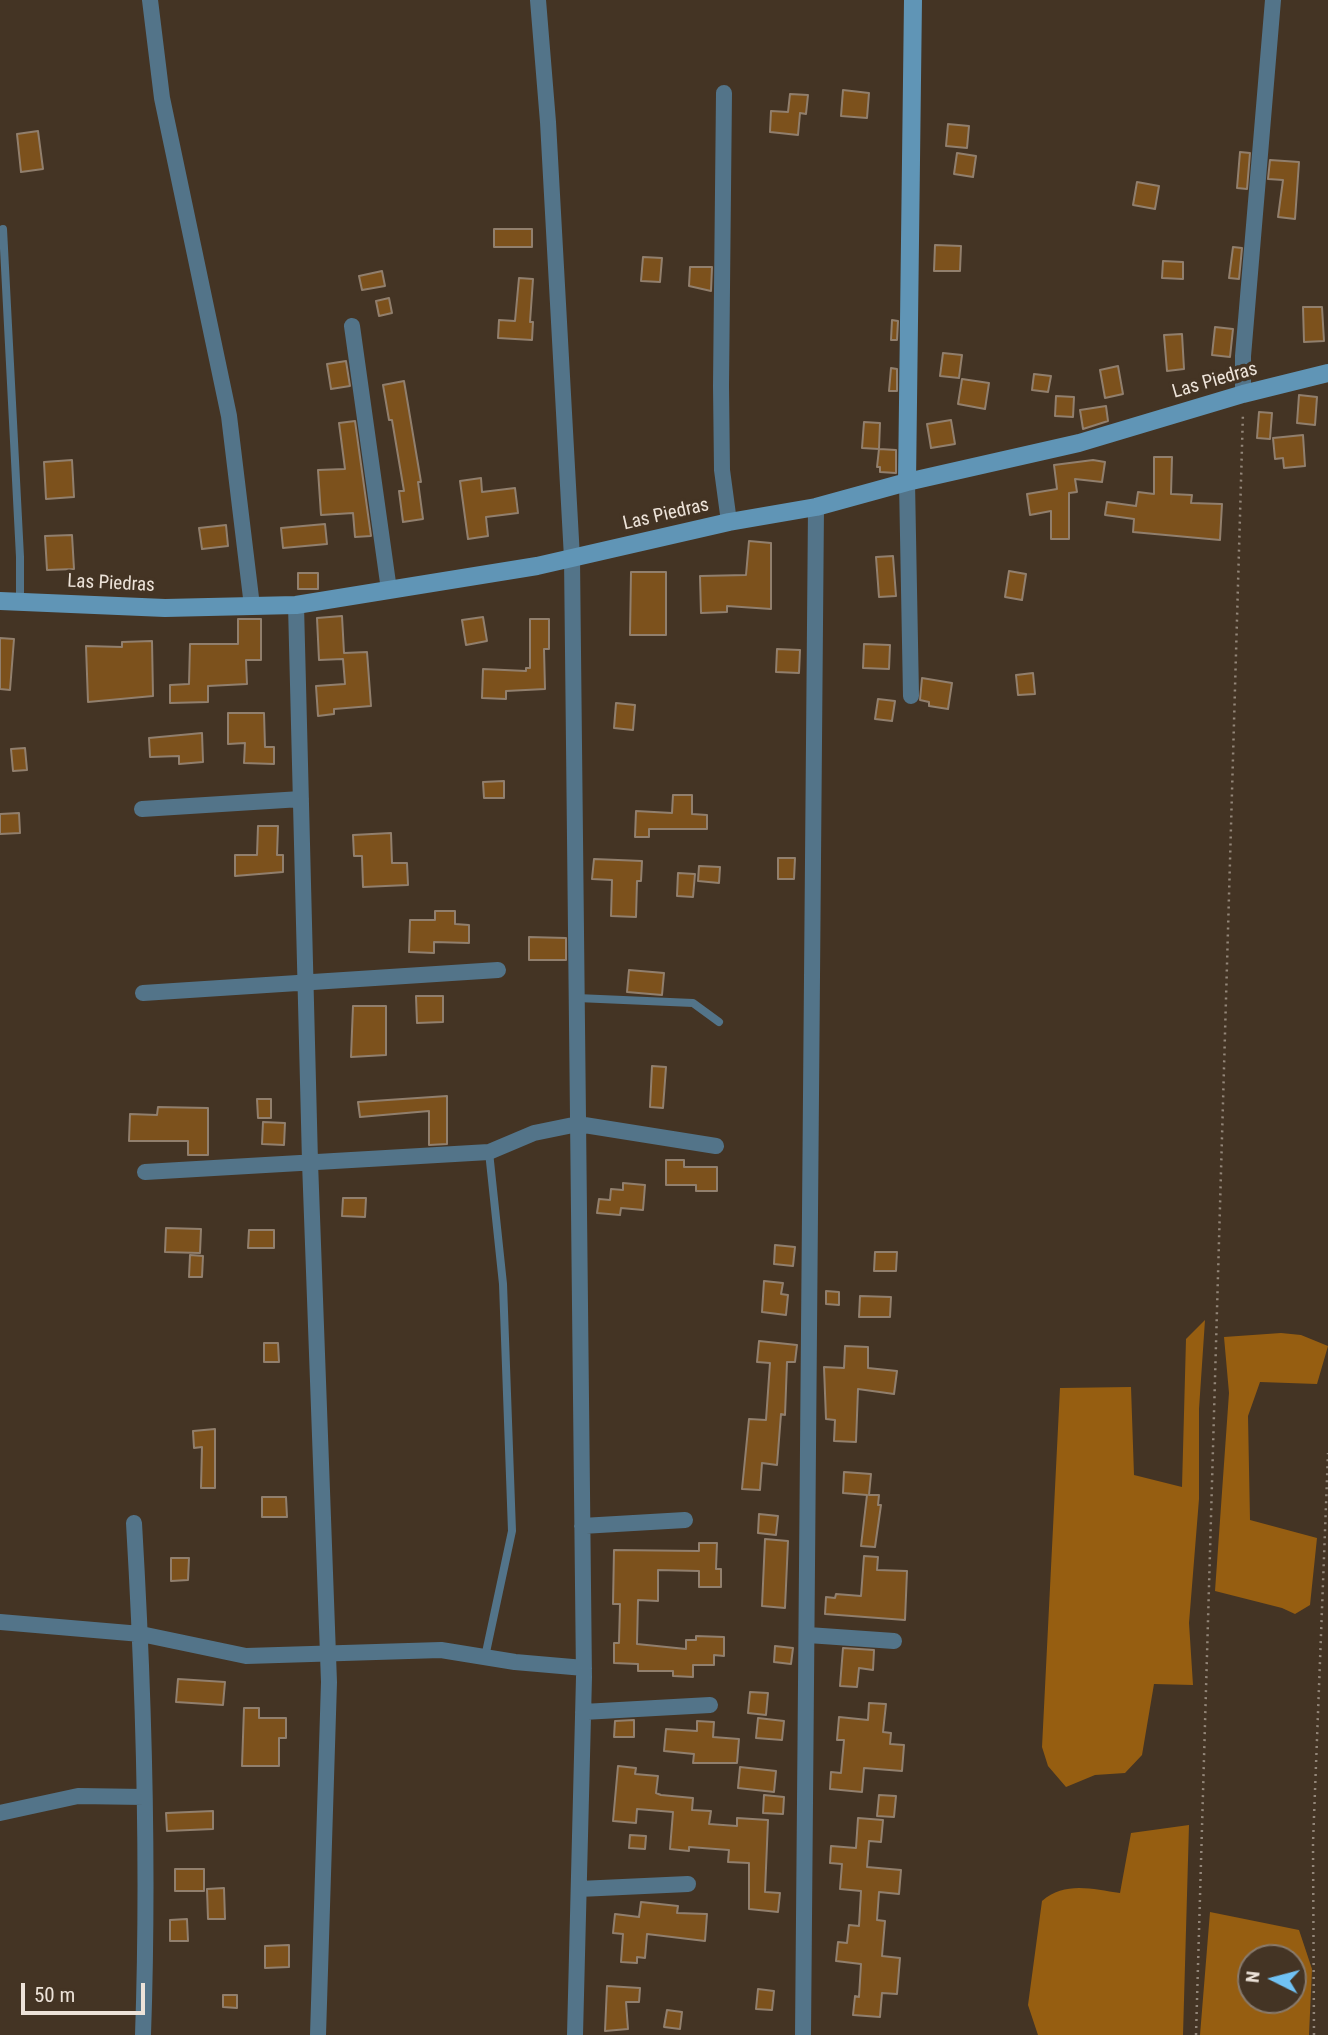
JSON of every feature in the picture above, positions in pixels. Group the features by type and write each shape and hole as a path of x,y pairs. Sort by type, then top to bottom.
{"street":[{"path":"150,0 162,98 229,416 252,606"},
{"path":"538,0 549,135 572,558 584,1668 575,2035"},
{"path":"911,696 907,482 913,0"},
{"path":"1243,394 1243,356 1273,0"},
{"path":"724,93 720,386 722,470 729,522"},
{"path":"352,326 389,590"},
{"name":"Las Piedras","path":"0,601 165,608 296,605 389,590 572,558 729,522 816,507 907,482 1079,443 1243,394 1328,373"},
{"path":"803,2035 816,507"},
{"path":"296,605 310,1163 328,1651 318,2035"},
{"path":"142,809 301,799"},
{"path":"143,993 498,970"},
{"path":"145,1172 489,1152 534,1133 578,1124 716,1146"},
{"path":"582,1527 685,1520"},
{"path":"134,1523 141,1634 147,1926 143,2035"},
{"path":"0,1622 141,1634 246,1656 328,1651 441,1650 584,1668"},
{"path":"808,1635 894,1641"},
{"path":"583,1712 710,1705"},
{"path":"0,1813 78,1796 144,1797"},
{"path":"579,1889 688,1884"}],"lane":[{"path":"3,229 20,601"},
{"path":"577,998 694,1003 719,1022"},
{"path":"485,1657 512,1531 503,1284 489,1152"}],"path":[{"path":"1196,2035 1243,394"},
{"path":"1314,2035 1313,1843 1328,1452"}],"shaded area":[{"path":"1205,1320 1199,1409 1199,1499 1189,1623 1193,1685 1154,1684 1142,1755 1125,1773 1095,1775 1066,1787 1048,1766 1042,1747 1060,1388 1131,1387 1134,1475 1182,1487 1186,1339"},
{"path":"1281,1333 1301,1335 1328,1346 1317,1384 1260,1382 1248,1416 1250,1520 1317,1538 1310,1605 1295,1614 1282,1608 1215,1591 1229,1393 1224,1337"},
{"path":"1189,1825 1183,2035 1038,2035 1028,2005 1042,1901 1069,1889 1089,1888 1120,1893 1131,1833"},
{"path":"1210,1912 1299,1930 1304,1944 1237,1944 1237,2014 1307,2014 1307,1954 1312,1969 1309,2035 1200,2035"}],"building":[{"path":"843,90 869,93 867,118 841,116"},
{"path":"790,94 808,95 806,114 800,113 798,135 770,132 771,111 788,112"},
{"path":"948,124 969,126 967,148 946,146"},
{"path":"38,131 43,169 21,172 17,134"},
{"path":"1240,152 1250,153 1247,189 1237,188"},
{"path":"957,153 976,156 973,177 954,174"},
{"path":"1270,160 1299,162 1295,219 1278,217 1283,180 1268,179"},
{"path":"1137,182 1159,186 1155,209 1133,205"},
{"path":"494,229 532,229 532,247 494,247"},
{"path":"935,245 961,246 960,271 934,271"},
{"path":"1233,247 1242,248 1239,279 1229,278"},
{"path":"643,257 662,258 660,282 641,281"},
{"path":"1163,261 1183,262 1183,279 1162,278"},
{"path":"690,267 712,267 711,291 689,286"},
{"path":"382,271 385,286 362,290 359,276"},
{"path":"519,278 533,279 530,322 533,322 532,340 498,338 499,320 515,321"},
{"path":"389,298 392,313 379,316 376,301"},
{"path":"1303,307 1322,307 1324,341 1304,342"},
{"path":"892,320 898,321 897,340 891,340"},
{"path":"1215,327 1233,329 1230,357 1212,355"},
{"path":"1182,334 1184,369 1167,371 1164,335"},
{"path":"943,353 962,355 959,378 940,376"},
{"path":"346,361 350,386 331,389 327,364"},
{"path":"1118,366 1123,394 1105,398 1100,370"},
{"path":"891,368 897,369 897,391 889,391"},
{"path":"1034,374 1051,376 1048,392 1032,390"},
{"path":"962,379 989,383 985,409 958,404"},
{"path":"404,381 421,482 418,482 423,519 403,522 399,491 404,491 383,385"},
{"path":"1299,395 1317,397 1315,425 1297,423"},
{"path":"1056,396 1074,397 1073,417 1055,416"},
{"path":"1106,406 1108,421 1083,429 1080,410"},
{"path":"1259,412 1272,413 1270,439 1257,438"},
{"path":"951,420 955,444 931,448 927,424"},
{"path":"355,421 371,536 355,537 353,513 321,515 318,470 345,469 339,423"},
{"path":"864,422 880,423 879,449 862,448"},
{"path":"1303,435 1305,466 1284,468 1283,458 1275,459 1273,438"},
{"path":"879,449 896,450 896,473 880,472 880,467 877,467"},
{"path":"1154,457 1172,457 1171,494 1192,495 1191,503 1222,504 1220,540 1133,532 1134,519 1105,515 1107,502 1136,506 1138,492 1154,494"},
{"path":"72,460 74,497 46,499 44,462"},
{"path":"1093,460 1105,462 1102,482 1075,479 1077,492 1069,493 1069,539 1051,539 1051,511 1030,515 1027,494 1057,489 1054,465"},
{"path":"481,478 482,492 515,488 518,513 486,517 488,536 468,539 460,481"},
{"path":"325,524 327,544 283,548 281,528"},
{"path":"226,525 228,546 202,549 199,528"},
{"path":"72,535 74,569 47,570 45,536"},
{"path":"749,541 771,543 771,609 727,606 727,612 701,613 700,576 746,575"},
{"path":"893,556 896,596 879,597 876,557"},
{"path":"1009,571 1026,574 1022,600 1005,597"},
{"path":"631,572 666,572 666,635 630,635"},
{"path":"298,573 318,573 318,589 298,589"},
{"path":"342,616 344,653 367,652 371,706 334,709 334,714 318,716 316,686 345,684 343,659 319,660 317,618"},
{"path":"483,617 487,641 466,645 462,620"},
{"path":"238,619 261,619 261,660 246,660 247,684 208,686 208,702 170,703 170,685 189,684 190,644 238,644"},
{"path":"530,619 549,619 549,649 544,649 545,689 506,691 506,699 482,698 483,669 526,671 526,668 530,668"},
{"path":"0,638 14,639 10,690 0,689"},
{"path":"152,641 153,696 88,702 86,646 122,647 122,642"},
{"path":"864,644 890,645 889,669 863,668"},
{"path":"777,649 800,650 799,673 776,672"},
{"path":"1033,673 1035,694 1018,695 1016,675"},
{"path":"922,678 952,683 948,709 929,706 929,702 920,700"},
{"path":"878,699 895,701 892,721 875,719"},
{"path":"616,703 635,705 633,730 614,728"},
{"path":"228,713 264,713 265,747 274,747 274,764 244,763 245,743 228,744"},
{"path":"202,733 203,762 179,764 179,756 150,757 149,738"},
{"path":"25,748 27,770 13,771 11,749"},
{"path":"504,781 504,798 484,798 483,782"},
{"path":"673,795 692,795 692,814 707,815 707,829 649,829 649,837 635,837 636,811 672,813"},
{"path":"19,813 20,833 0,834 0,814"},
{"path":"258,826 278,826 277,855 283,855 283,872 235,876 235,855 257,855"},
{"path":"391,833 392,863 407,863 408,885 363,887 362,856 354,856 353,835"},
{"path":"778,858 795,858 794,879 778,879"},
{"path":"594,859 642,861 641,881 637,881 636,917 611,916 612,880 592,879"},
{"path":"699,866 720,867 719,883 698,881"},
{"path":"678,873 695,874 693,897 677,896"},
{"path":"435,911 455,911 455,924 469,925 469,943 434,942 434,953 409,952 410,920 435,920"},
{"path":"529,937 566,938 566,960 529,960"},
{"path":"629,970 664,973 662,995 627,992"},
{"path":"416,996 443,996 443,1022 417,1023"},
{"path":"353,1006 386,1006 386,1055 351,1057"},
{"path":"652,1066 666,1067 663,1108 650,1107"},
{"path":"447,1096 447,1144 429,1145 429,1111 360,1117 358,1102"},
{"path":"257,1099 271,1099 271,1118 258,1118"},
{"path":"158,1107 208,1108 208,1155 188,1155 188,1141 129,1141 130,1114 157,1115"},
{"path":"263,1122 285,1123 284,1145 262,1144"},
{"path":"666,1160 684,1160 684,1167 717,1167 717,1191 696,1191 696,1185 666,1185"},
{"path":"623,1183 645,1185 643,1210 621,1208 620,1215 597,1213 599,1199 610,1200 611,1189 623,1190"},
{"path":"343,1198 366,1198 365,1217 342,1216"},
{"path":"166,1228 201,1229 200,1253 165,1252"},
{"path":"249,1230 274,1230 274,1248 248,1248"},
{"path":"775,1245 795,1247 793,1266 774,1264"},
{"path":"875,1252 897,1252 896,1271 874,1271"},
{"path":"190,1255 203,1256 202,1277 189,1277"},
{"path":"764,1281 783,1283 781,1294 788,1295 786,1315 762,1312"},
{"path":"826,1291 839,1292 839,1305 826,1304"},
{"path":"860,1296 891,1297 890,1317 859,1317"},
{"path":"759,1341 797,1345 795,1362 787,1362 785,1415 781,1414 777,1465 762,1463 760,1490 742,1489 749,1419 766,1420 770,1363 757,1362"},
{"path":"264,1343 278,1343 279,1362 264,1362"},
{"path":"845,1346 868,1347 868,1368 897,1371 894,1394 858,1389 856,1442 834,1441 835,1420 826,1419 824,1367 844,1368"},
{"path":"215,1429 215,1488 201,1488 202,1447 194,1448 193,1431"},
{"path":"844,1472 871,1474 869,1495 879,1495 878,1505 881,1505 875,1547 861,1546 867,1495 843,1493"},
{"path":"262,1497 286,1497 287,1517 262,1517"},
{"path":"759,1514 778,1516 776,1535 758,1533"},
{"path":"765,1539 788,1541 785,1608 762,1606"},
{"path":"699,1543 717,1543 716,1569 721,1569 721,1587 699,1587 699,1571 658,1570 658,1601 638,1600 637,1644 686,1649 686,1640 696,1640 696,1636 724,1637 724,1656 714,1655 714,1665 693,1665 693,1677 673,1676 673,1671 638,1671 638,1664 614,1663 614,1643 619,1643 620,1604 613,1604 614,1550 699,1551"},
{"path":"864,1556 878,1557 877,1570 907,1571 905,1620 825,1614 826,1597 835,1598 836,1594 861,1596"},
{"path":"171,1558 189,1558 188,1580 171,1581"},
{"path":"775,1646 793,1648 791,1664 774,1662"},
{"path":"843,1648 874,1650 873,1670 859,1668 857,1687 840,1686"},
{"path":"178,1679 225,1682 223,1705 176,1702"},
{"path":"750,1692 768,1693 766,1715 748,1713"},
{"path":"869,1703 886,1704 883,1732 891,1733 890,1744 904,1745 902,1771 864,1768 862,1792 830,1789 831,1772 841,1773 844,1740 837,1740 839,1717 868,1720"},
{"path":"244,1708 259,1708 259,1718 286,1718 286,1738 279,1738 279,1766 242,1766"},
{"path":"758,1718 784,1721 782,1740 756,1738"},
{"path":"634,1720 634,1737 614,1737 615,1721"},
{"path":"697,1721 714,1722 713,1737 739,1739 737,1763 693,1763 694,1754 664,1751 666,1729 697,1731"},
{"path":"618,1766 636,1768 635,1774 658,1776 656,1793 693,1798 692,1810 711,1811 709,1824 737,1826 737,1818 768,1820 765,1892 780,1893 778,1912 749,1909 749,1863 728,1862 729,1850 689,1847 689,1851 670,1849 673,1812 637,1809 636,1823 613,1821"},
{"path":"740,1767 776,1771 774,1792 738,1788"},
{"path":"764,1795 784,1797 783,1814 763,1813"},
{"path":"879,1795 896,1796 894,1817 877,1816"},
{"path":"213,1811 213,1829 167,1831 166,1813"},
{"path":"858,1818 883,1820 881,1842 869,1841 867,1867 901,1870 899,1894 879,1892 877,1920 885,1921 882,1956 900,1958 897,1994 882,1993 880,2017 853,2015 855,1996 859,1997 861,1964 836,1961 838,1942 847,1943 849,1925 859,1926 861,1891 840,1889 842,1864 830,1863 831,1846 856,1848"},
{"path":"630,1835 646,1836 645,1849 629,1848"},
{"path":"175,1869 204,1869 204,1891 175,1891"},
{"path":"224,1888 225,1919 208,1919 207,1889"},
{"path":"641,1902 678,1906 677,1913 707,1914 705,1941 647,1934 645,1958 637,1957 637,1963 621,1962 623,1934 613,1933 615,1914 639,1917"},
{"path":"187,1919 188,1941 170,1941 170,1920"},
{"path":"289,1945 289,1967 265,1968 265,1946"},
{"path":"607,1986 640,1988 639,2002 626,2002 628,2029 605,2031"},
{"path":"758,1989 774,1991 772,2010 756,2009"},
{"path":"223,1995 237,1995 237,2008 223,2007"},
{"path":"667,2010 682,2012 680,2029 664,2027"}]}
